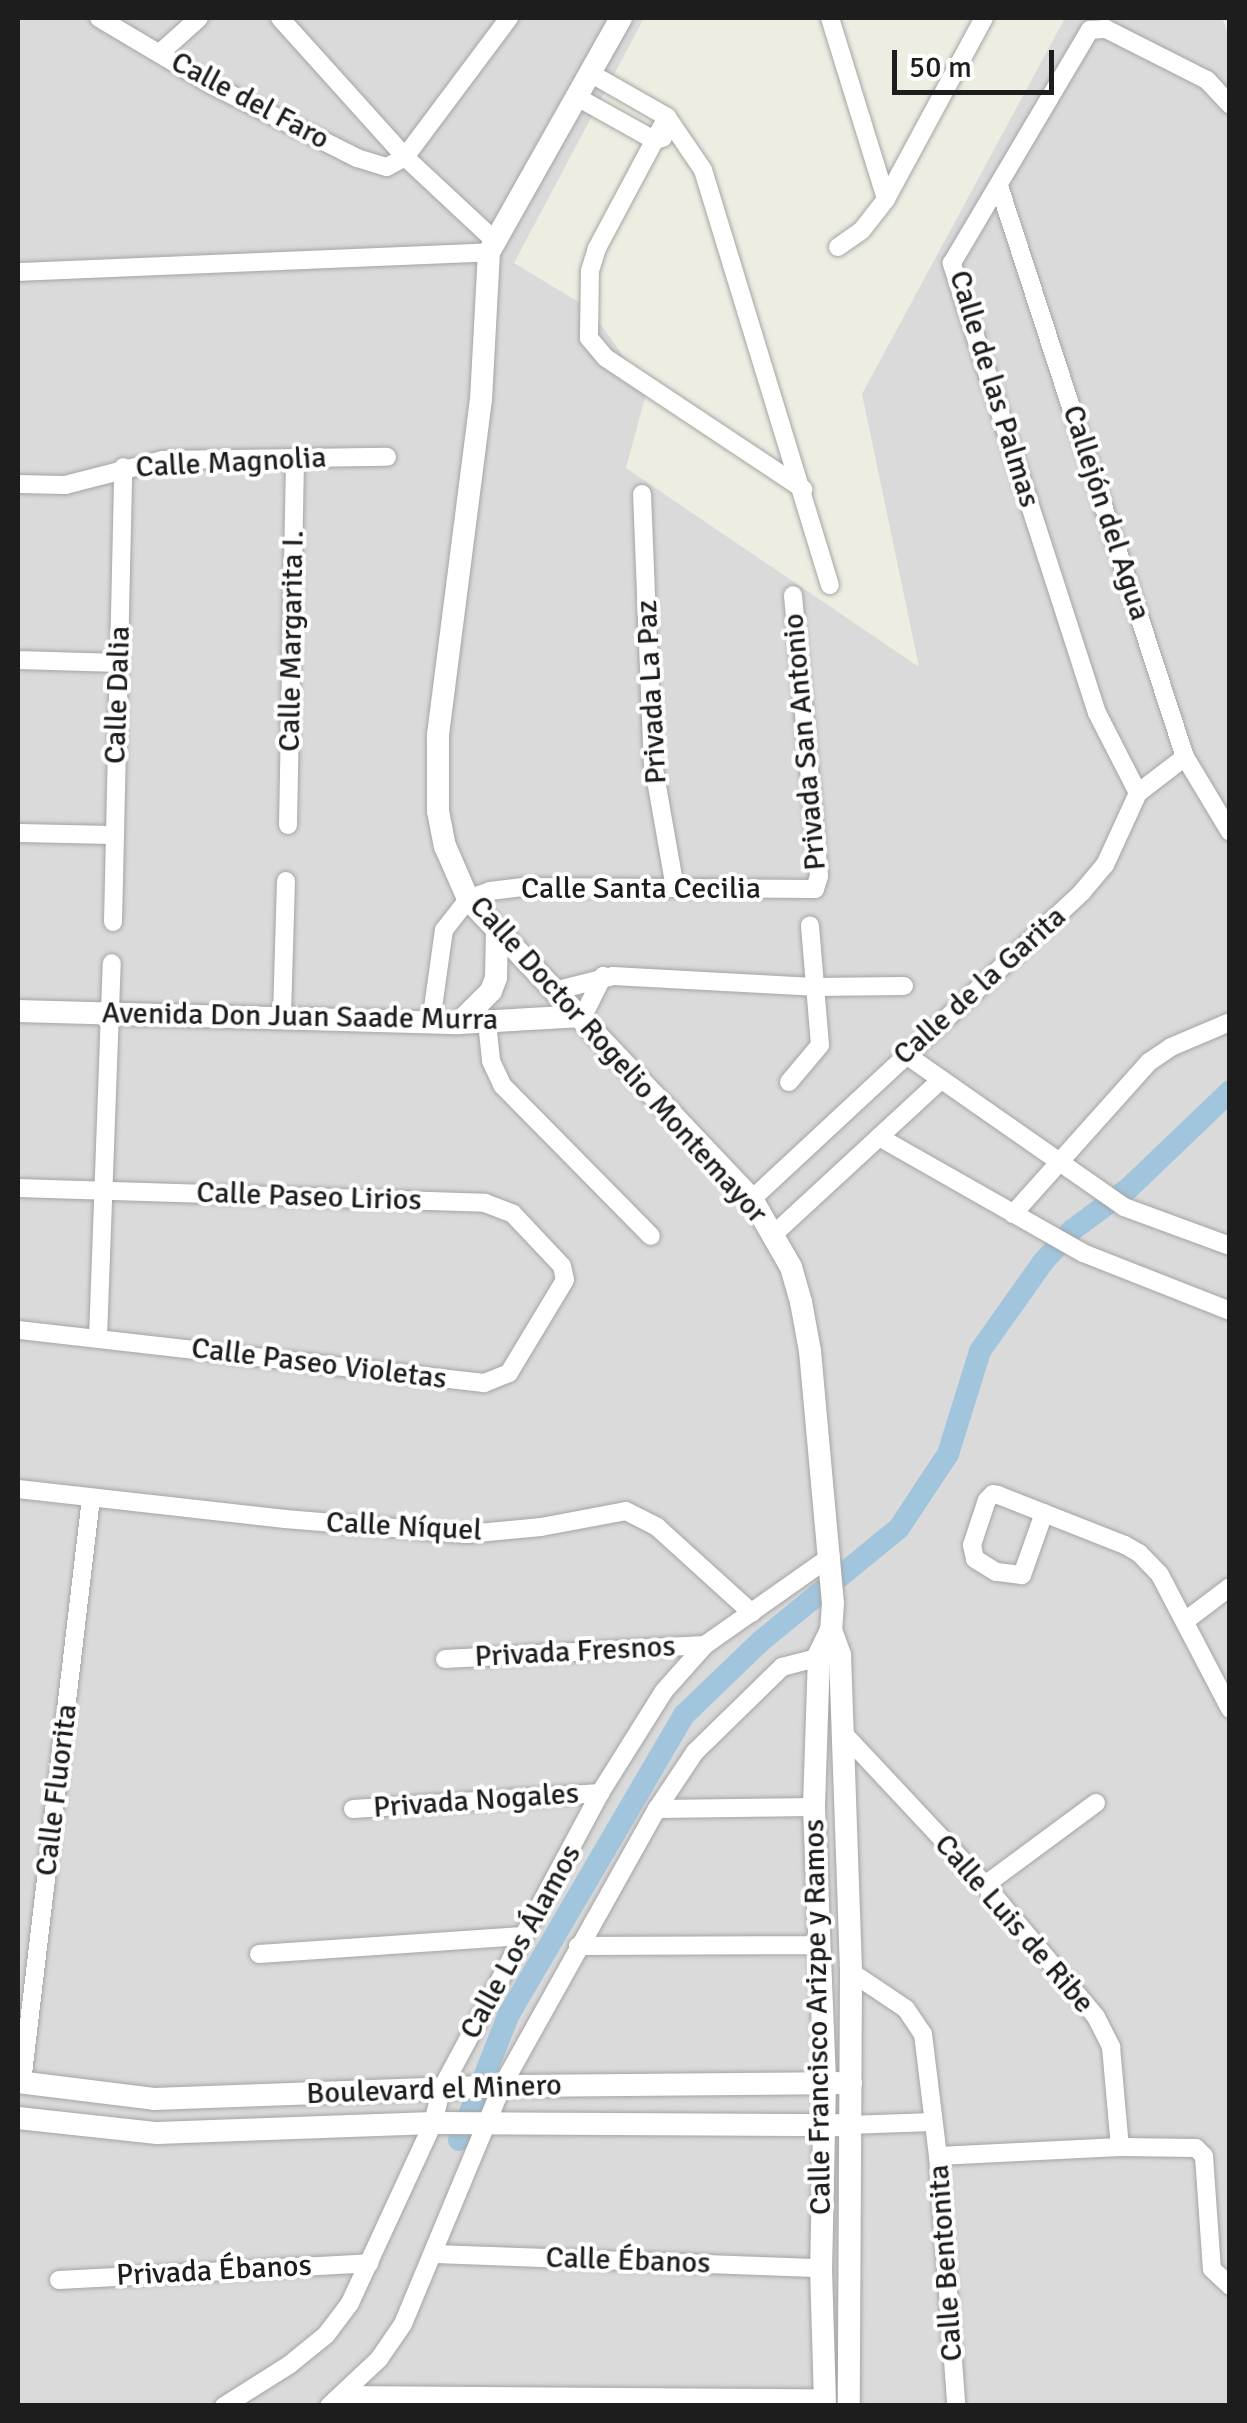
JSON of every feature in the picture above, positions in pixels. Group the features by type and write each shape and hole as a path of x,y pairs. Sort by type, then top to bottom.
{"street":[{"name":"Calle del Faro","path":"99,18 210,84 357,158 387,167 405,157"},
{"path":"160,53 198,18"},
{"path":"280,18 405,157 491,245"},
{"path":"405,157 509,18"},
{"path":"491,245 621,18"},
{"path":"830,18 886,199"},
{"path":"838,247 862,230 886,199 984,18"},
{"name":"Calle de las Palmas","path":"1138,793 1097,713 954,275 956,252 1090,30 1106,30 1207,80 1226,99"},
{"path":"590,73 667,117 703,170 830,585"},
{"path":"577,97 654,140 678,136"},
{"path":"667,117 597,248 590,271 588,338 606,358 803,489"},
{"name":"Callejón del Agua","path":"999,186 1186,757 1230,832"},
{"path":"18,272 491,245"},
{"name":"Calle Doctor Rogelio Montemayor","path":"491,245 481,399 438,736 438,812 445,846 468,899 583,1016 752,1199 774,1234 790,1267 810,1351 832,1562"},
{"name":"Calle Margarita I.","path":"288,825 295,457"},
{"name":"Calle Magnolia","path":"18,484 64,485 163,460 386,457"},
{"name":"Calle Dalia","path":"113,922 124,467"},
{"name":"Privada La Paz","path":"642,494 653,762 675,888"},
{"name":"Privada San Antonio","path":"793,596 820,876 814,888"},
{"path":"18,660 119,663"},
{"name":"Calle de la Garita","path":"752,1199 1082,892 1105,865 1138,793 1186,757"},
{"path":"18,832 114,835"},
{"path":"282,1015 286,881"},
{"name":"Calle Santa Cecilia","path":"468,899 524,887 814,888"},
{"path":"430,1022 444,930 468,899"},
{"path":"790,1082 820,1044 810,925"},
{"path":"460,1023 491,991 496,978 497,929"},
{"path":"98,1338 112,963"},
{"path":"583,1016 603,976"},
{"path":"558,990 603,976 814,987 904,986"},
{"name":"Avenida Don Juan Saade Murra","path":"18,1011 282,1015 460,1023 583,1016"},
{"path":"487,1022 491,1060 502,1085 651,1236"},
{"path":"1013,1214 1149,1062 1171,1047 1230,1022"},
{"path":"904,1054 1124,1207 1230,1246"},
{"name":"Calle de la Garita","path":"774,1234 940,1081"},
{"path":"879,1137 1083,1253 1230,1311"},
{"name":"Calle Paseo Lirios","path":"18,1188 495,1205 513,1214 562,1266 565,1280"},
{"name":"Calle Paseo Violetas","path":"18,1330 484,1383 509,1373 565,1280"},
{"name":"Calle Níquel","path":"18,1489 467,1534 541,1528 626,1512 657,1527 752,1613"},
{"path":"1044,1514 1022,1574 996,1572 981,1565 972,1552 990,1496 1044,1514 1139,1553 1160,1574 1185,1621 1222,1674 1230,1708"},
{"name":"Calle Fluorita","path":"20,2082 91,1498"},
{"name":"Calle Francisco Arizpe y Ramos","path":"825,2402 822,2125 826,2082 814,1807 830,1655 832,1562"},
{"name":"Calle Los Álamos","path":"224,2406 288,2366 326,2335 350,2304 433,2123 442,2088 600,1793 664,1690 706,1645 832,1562"},
{"path":"1185,1621 1230,1587"},
{"name":"Privada Fresnos","path":"446,1659 706,1645"},
{"name":"Calle Francisco Arizpe y Ramos","path":"830,1655 842,1732 851,1972 850,2406"},
{"name":"Calle Los Álamos","path":"337,2400 379,2359 402,2324 435,2254 485,2087 578,1946 657,1809 695,1752 766,1680 782,1667 830,1655"},
{"name":"Calle Luis de Ribe","path":"842,1732 985,1886 1105,2031 1120,2146"},
{"name":"Privada Nogales","path":"353,1809 600,1793"},
{"path":"985,1886 1096,1804"},
{"path":"657,1809 814,1807"},
{"path":"259,1954 522,1936"},
{"path":"578,1946 820,1945"},
{"name":"Calle Bentonita","path":"851,1972 916,2020 923,2034 938,2156 956,2404"},
{"name":"Boulevard el Minero","path":"20,2082 154,2099 442,2088 851,2082"},
{"name":"Boulevard el Minero","path":"18,2118 156,2133 433,2123 848,2125"},
{"path":"848,2125 933,2122"},
{"path":"938,2156 1120,2146 1201,2151 1212,2269 1230,2286"},
{"name":"Calle Ébanos","path":"435,2254 822,2268"},
{"name":"Privada Ébanos","path":"59,2280 370,2263"},
{"path":"337,2400 825,2402"}],"shaded area":[{"path":"18,18 644,18 514,263 590,309 647,390 626,468 919,667 862,394 1065,18 1222,18 1230,38 1229,2405 18,2405"}],"waterway":[{"path":"459,2140 508,2016 684,1715 761,1641 899,1528 948,1454 980,1351 1043,1262 1071,1231 1129,1188 1230,1091"}]}
